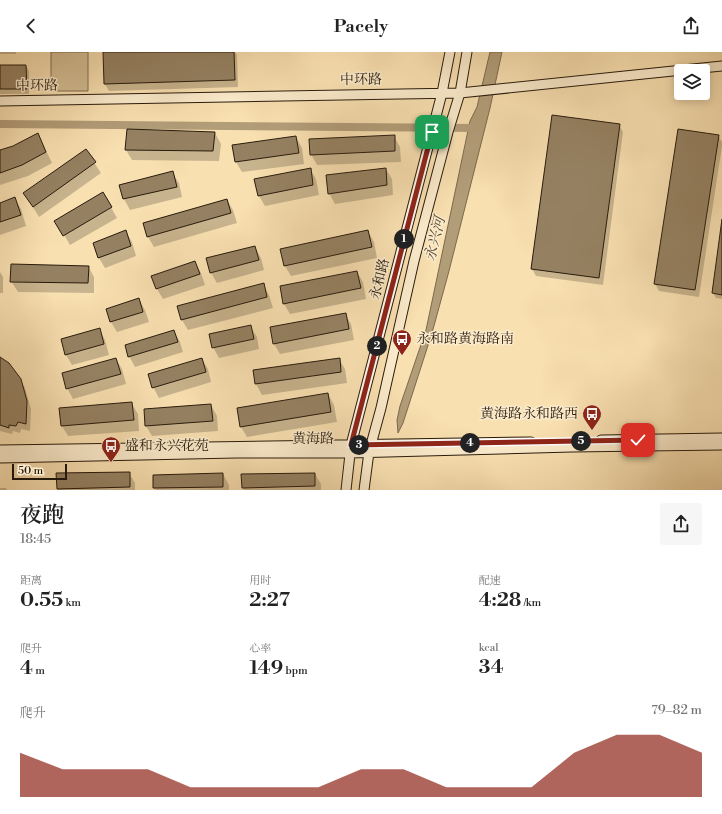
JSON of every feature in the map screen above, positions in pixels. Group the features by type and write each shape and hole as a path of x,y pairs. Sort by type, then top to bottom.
{"main road":[{"name":"永和路","path":"346,490 350,449 442,93 450,52"},
{"name":"永和路","path":"364,490 370,449 381,408 412,269 448,132 460,93 468,52"},
{"name":"中环路","path":"0,101 460,93 722,66"},
{"name":"黄海路","path":"370,449 722,438"},
{"name":"黄海路","path":"0,450 370,449 722,445"},
{"name":"黄海路","path":"0,458 350,449"}],"shaded area":[{"path":"51,52 88,52 88,91 51,91"},
{"path":"490,52 502,52 490,108 432,333 403,423 398,433 397,420 400,406 426,330 470,121 477,107"}],"building":[{"path":"103,52 234,52 235,80 104,84"},
{"path":"0,65 26,65 27,89 0,89"},
{"path":"552,115 620,124 599,278 531,269"},
{"path":"127,129 215,132 213,151 125,150"},
{"path":"678,129 719,135 695,290 654,284"},
{"path":"38,133 46,152 22,165 0,173 0,150 13,146"},
{"path":"395,135 395,151 310,155 309,139"},
{"path":"296,136 299,153 235,162 232,145"},
{"path":"86,149 96,162 33,207 23,193"},
{"path":"311,168 313,185 258,196 254,179"},
{"path":"386,168 387,185 328,194 326,175"},
{"path":"173,171 177,187 123,199 119,185"},
{"path":"103,192 112,207 63,236 54,221"},
{"path":"15,197 21,215 0,222 0,203"},
{"path":"227,199 231,213 147,237 143,223"},
{"path":"722,219 722,295 712,293"},
{"path":"126,230 131,246 98,258 93,243"},
{"path":"368,230 372,247 284,266 280,249"},
{"path":"255,246 259,260 210,273 206,258"},
{"path":"195,261 200,274 156,289 151,276"},
{"path":"11,264 89,266 88,283 10,282"},
{"path":"357,271 361,288 283,304 280,286"},
{"path":"264,283 267,297 181,320 177,306"},
{"path":"139,298 143,312 110,322 106,309"},
{"path":"346,313 349,329 273,344 270,327"},
{"path":"251,325 254,339 212,348 209,334"},
{"path":"100,328 104,344 65,355 61,339"},
{"path":"174,330 178,342 128,357 125,345"},
{"path":"0,357 9,363 21,379 27,401 26,424 18,422 16,426 9,425 9,428 0,425"},
{"path":"116,358 121,374 66,389 62,373"},
{"path":"202,358 206,372 152,388 148,374"},
{"path":"340,358 341,372 255,384 253,370"},
{"path":"328,393 331,412 240,427 237,408"},
{"path":"132,402 134,420 61,426 59,408"},
{"path":"211,404 213,421 145,426 144,409"},
{"path":"130,472 130,487 57,489 56,473"},
{"path":"223,473 223,487 153,488 153,475"},
{"path":"315,473 315,486 242,488 241,474"}],"waterway":[{"path":"0,124 478,128"}],"place":[{"name":"永和路黄海路南","path":"402,356"},
{"name":"黄海路永和路西","path":"592,431"},
{"name":"盛和永兴花苑","path":"111,463"}],"route":[{"path":"432,132 351,445 638,440"}],"water label":[{"name":"永兴河","path":"435,239"}]}
